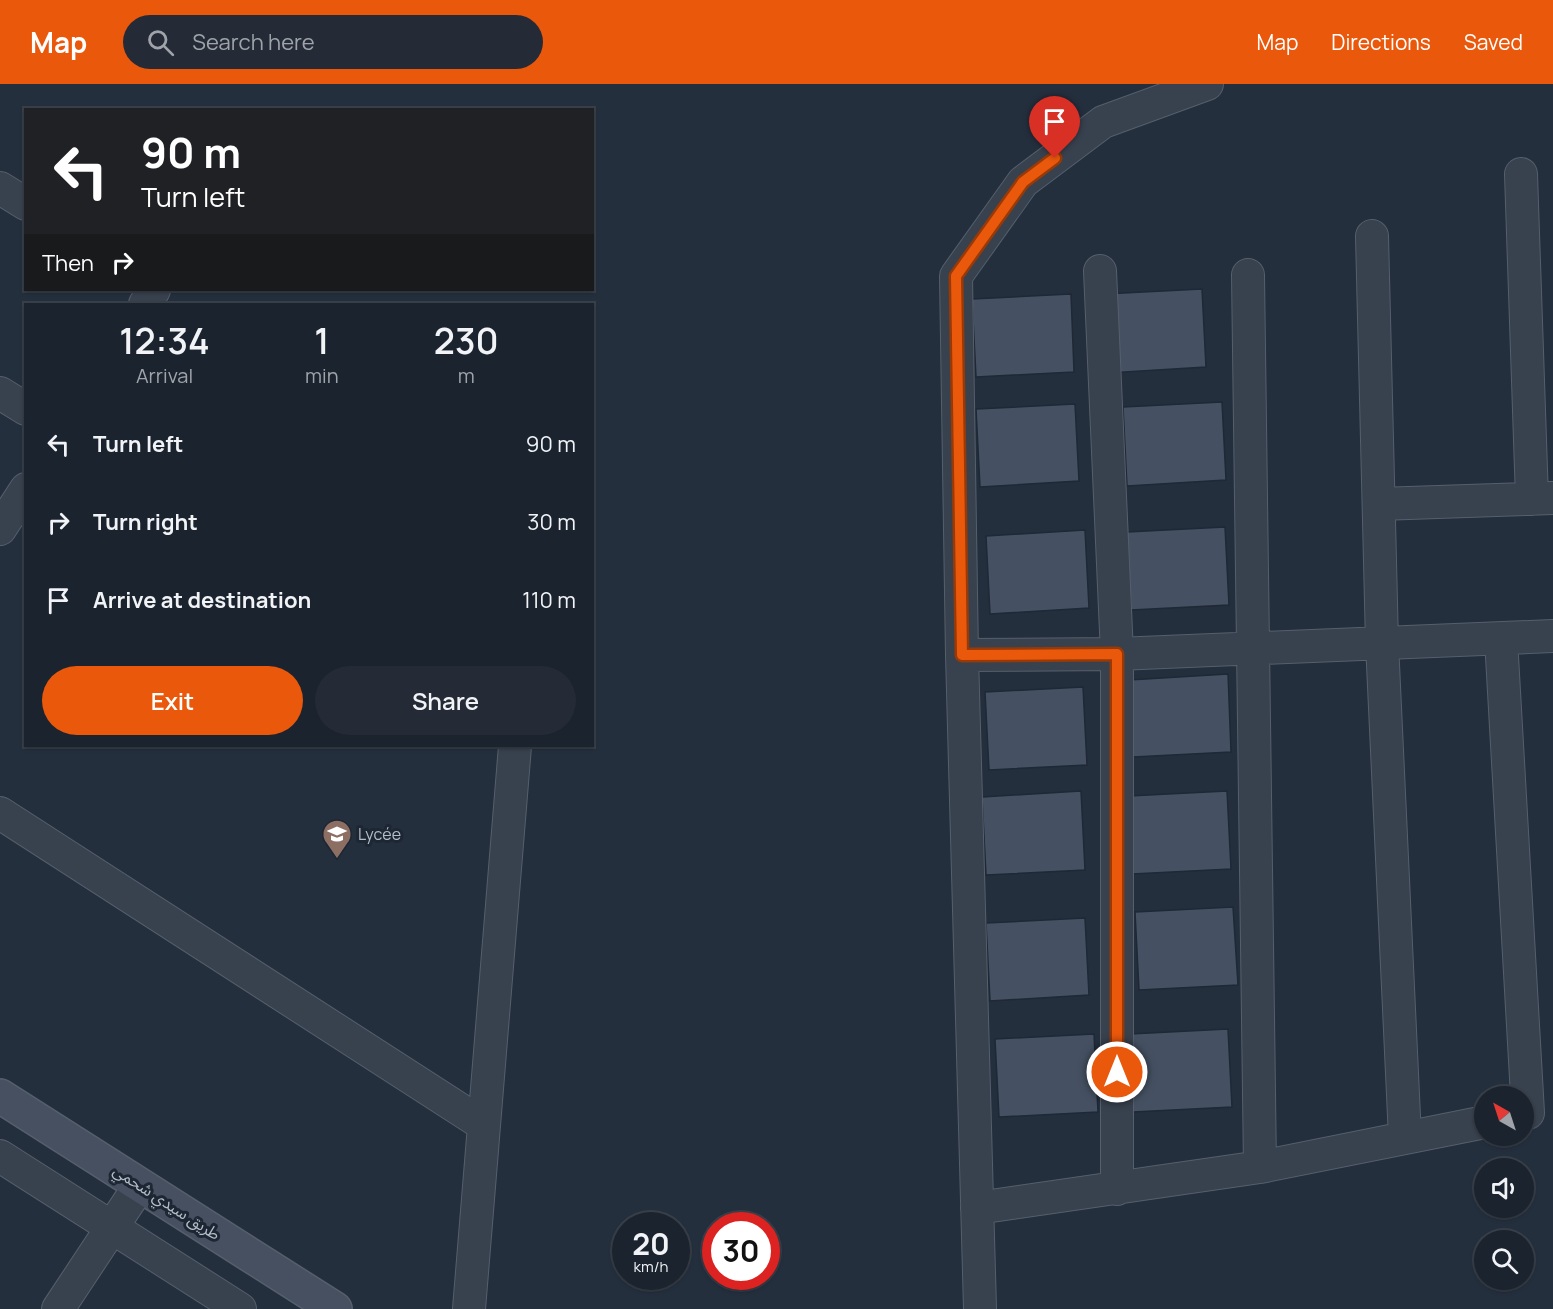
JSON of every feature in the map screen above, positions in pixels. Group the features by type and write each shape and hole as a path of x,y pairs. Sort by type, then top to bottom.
{"main road":[{"name":"طريق سيدي شحمي","path":"0,1096 334,1309"}],"street":[{"path":"980,1309 962,655 956,276 1023,182 1103,123 1207,84"},
{"path":"1379,504 1542,498 1521,174"},
{"path":"0,188 24,203"},
{"path":"1372,236 1382,643 1405,1138"},
{"path":"1100,271 1117,654 1117,1189"},
{"path":"1248,275 1260,1167"},
{"path":"0,393 24,408"},
{"path":"0,529 24,492"},
{"path":"962,655 1117,654 1553,636"},
{"path":"1501,639 1535,1111"},
{"path":"469,1309 515,747"},
{"path":"0,813 484,1125"},
{"path":"977,1208 1260,1167 1474,1124"},
{"path":"0,1156 240,1309"},
{"path":"58,1309 140,1185"}],"building":[{"path":"1202,289 1206,367 1108,373 1104,294"},
{"path":"1071,294 1074,372 976,377 972,299"},
{"path":"1222,402 1226,480 1127,486 1123,407"},
{"path":"1075,404 1079,481 980,487 976,409"},
{"path":"1225,527 1229,605 1131,610 1127,532"},
{"path":"1085,530 1089,608 990,614 986,536"},
{"path":"1228,674 1231,752 1133,757 1129,680"},
{"path":"1083,687 1087,765 989,770 985,692"},
{"path":"1081,791 1085,870 986,875 982,797"},
{"path":"1227,791 1231,869 1132,874 1129,796"},
{"path":"1233,907 1238,985 1139,990 1135,912"},
{"path":"1085,918 1089,995 990,1001 986,923"},
{"path":"1228,1029 1232,1107 1133,1112 1130,1034"},
{"path":"1094,1034 1098,1112 999,1117 995,1039"}],"place":[{"name":"Lycée","path":"337,860"}],"route":[{"path":"1055,158 1023,182 956,276 962,655 1117,654 1117,1072"}]}
